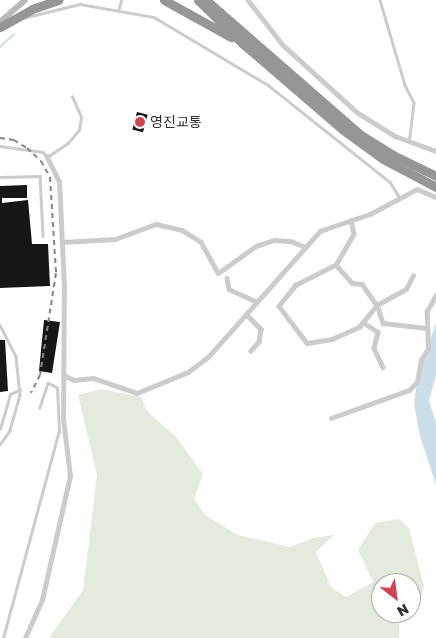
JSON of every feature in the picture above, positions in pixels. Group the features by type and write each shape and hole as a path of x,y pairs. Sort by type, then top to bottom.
{"highway":[{"path":"0,27 32,9 58,0"},
{"path":"164,0 246,41"},
{"path":"198,0 340,118 397,162 436,187"},
{"path":"206,0 246,41"},
{"path":"213,0 246,41"},
{"path":"397,162 436,176"}],"main road":[{"path":"0,22 25,0"}],"street":[{"path":"248,0 283,45 358,113 409,141 436,151"},
{"path":"25,638 42,600 70,476 63,419 62,242 59,182 47,157"},
{"path":"63,375 74,380 93,378 137,393 188,372 209,356 320,231 351,220 418,189 436,197"},
{"path":"351,220 354,234 336,265 296,285 279,306 307,343 332,339 359,327 377,305 406,288 413,276"},
{"path":"62,242 115,239 156,224 182,230 201,242 218,273 256,246 275,240 291,241 305,247"},
{"path":"336,265 352,283 362,284 377,305 383,323 426,328"},
{"path":"227,278 229,289 257,302"},
{"path":"330,418 409,390 417,382 421,360 428,349 427,311 436,295"},
{"path":"246,314 261,329 259,342 251,351"},
{"path":"363,322 378,332 374,348 383,367"}],"lane":[{"path":"380,0 405,85 414,103 409,141"},
{"path":"118,10 121,1"},
{"path":"0,31 22,18 80,4 154,17 238,65 390,182 400,198"},
{"path":"0,146 43,152 47,157 68,143 79,130 81,117 72,97"},
{"path":"0,177 40,176 43,236"},
{"path":"0,325 16,357 20,390 10,431 0,445"},
{"path":"3,638 59,430 57,388 48,383 40,408"},
{"path":"0,429 10,394 20,390"}],"shaded area":[{"path":"101,389 141,397 147,411 176,437 203,474 194,499 205,515 238,535 290,547 313,538 334,535 316,552 331,587 346,597 371,583 371,623 400,623 399,638 49,638 83,590 97,475 78,395"},
{"path":"399,519 409,528 421,573 371,573 371,578 358,550 375,523"},
{"path":"421,574 424,586 421,598"}],"water":[{"path":"436,322 436,376 429,400 436,423 436,485 420,436 414,403 417,382"}],"building":[{"name":"영진교통","path":"137,112 148,115 143,132 132,129"},
{"path":"27,185 27,198 2,198 2,203 28,200 32,244 48,244 50,286 0,288 0,186"},
{"path":"44,320 60,322 52,373 39,371"},
{"path":"0,340 5,340 8,391 0,392"}],"waterway":[{"path":"0,47 14,34"}],"railway":[{"path":"0,138 14,140 27,148 41,161 50,177 56,273 40,375 31,393"}],"place":[{"name":"영진교통","path":"140,122"}]}
